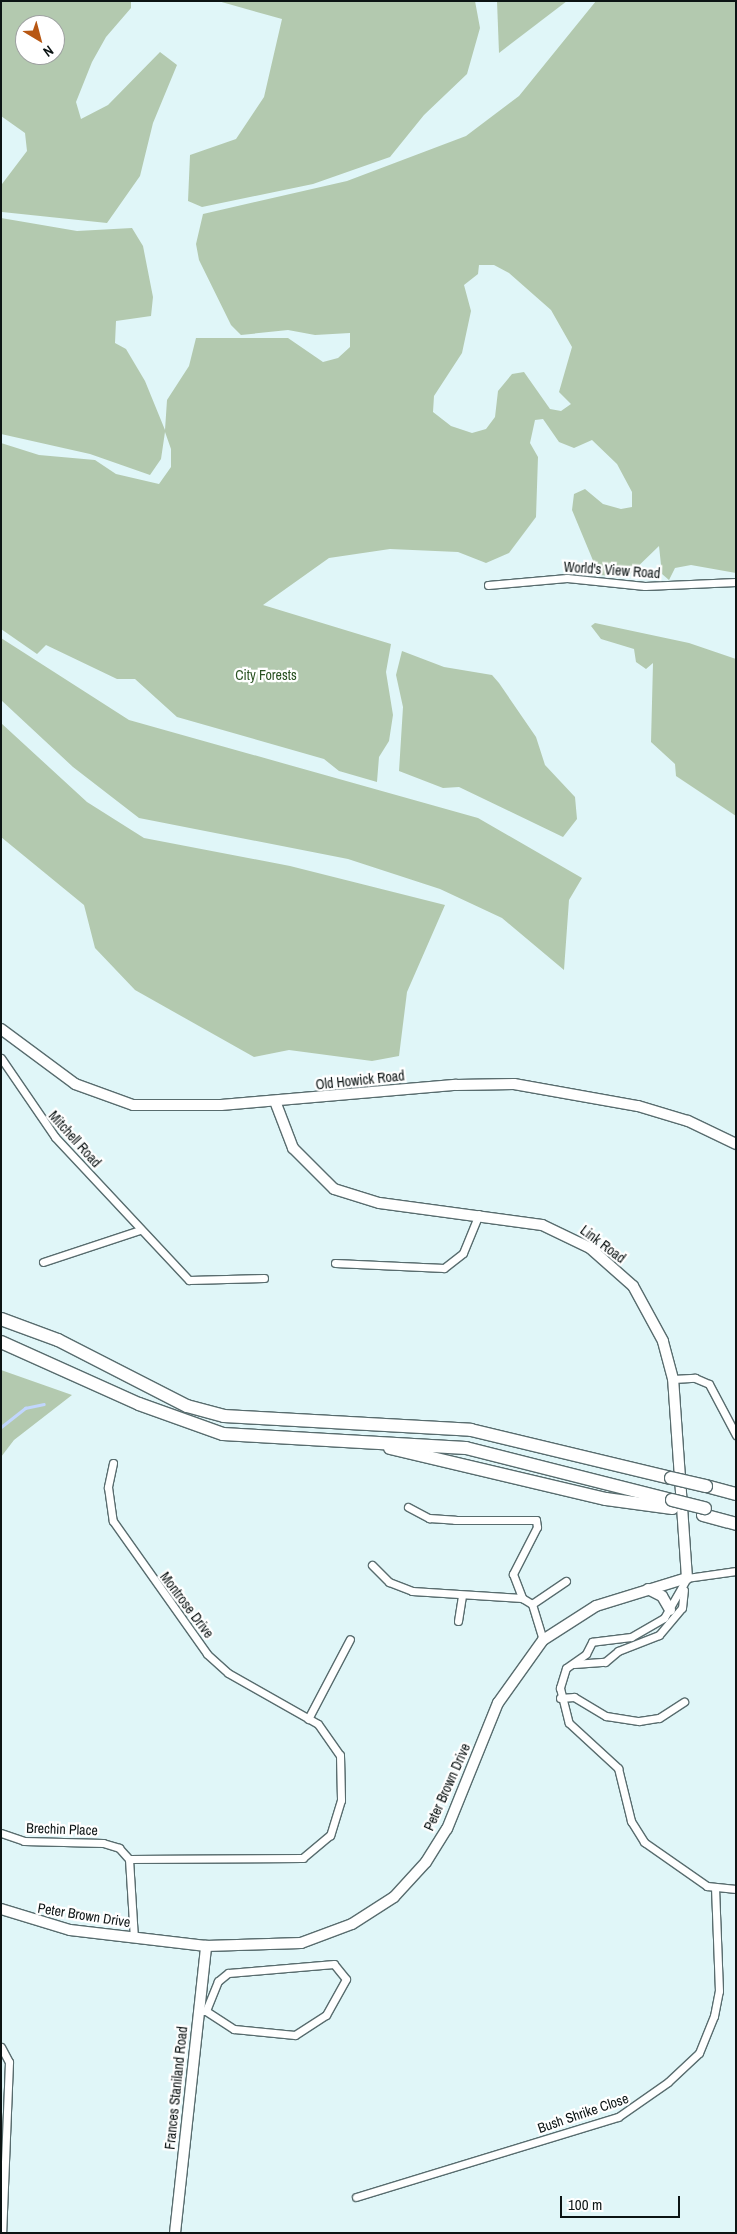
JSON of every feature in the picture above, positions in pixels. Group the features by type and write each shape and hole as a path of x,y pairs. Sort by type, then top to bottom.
{"highway":[{"path":"1,1319 58,1340 187,1406 224,1416 471,1430 736,1494"},
{"path":"1,1342 139,1404 223,1434 466,1448 704,1512 736,1524"},
{"path":"336,1441 428,1457 606,1499 672,1504"},
{"path":"704,1512 736,1516"}],"street":[{"name":"World's View Road","path":"488,585 567,578 645,586 736,582"},
{"name":"Old Howick Road","path":"1,1028 74,1084 118,1101 149,1108 275,1101 456,1085 514,1084 638,1106 688,1121 736,1144"},
{"name":"Mitchell Road","path":"1,1058 38,1116 140,1230 189,1280 264,1278"},
{"name":"Link Road","path":"275,1101 293,1148 307,1167 334,1189 379,1202 479,1214 568,1234 603,1258 643,1302 668,1354 673,1380 687,1578"},
{"path":"335,1263 444,1268 463,1253 479,1214"},
{"path":"43,1262 140,1230"},
{"path":"673,1380 695,1378 709,1384 736,1435"},
{"name":"Montrose Drive","path":"113,1463 108,1487 112,1521 186,1627 228,1673 326,1730 340,1754 341,1800 330,1835 316,1851 303,1858 129,1859"},
{"path":"408,1507 429,1518 536,1520 537,1527 513,1574 522,1598"},
{"path":"372,1565 404,1589 462,1596 522,1598 532,1604 543,1640"},
{"name":"Peter Brown Drive","path":"1,1909 70,1930 206,1946 301,1943 352,1924 394,1897 426,1862 447,1829 498,1703 543,1640 596,1606 687,1578 736,1571"},
{"path":"571,1664 605,1662 618,1651 659,1635 682,1608 687,1578"},
{"path":"532,1604 566,1581"},
{"path":"648,1589 662,1596 670,1610"},
{"path":"684,1590 670,1610 644,1633 618,1642 595,1640 571,1664 562,1677 560,1698 569,1723 618,1768 631,1821 644,1842 715,1889 736,1890"},
{"path":"458,1621 462,1596"},
{"path":"308,1719 350,1639"},
{"path":"560,1698 574,1696 606,1716 639,1721 659,1718 684,1702"},
{"name":"Brechin Place","path":"1,1833 24,1841 104,1843 119,1848 129,1859"},
{"path":"129,1859 134,1938"},
{"name":"Bush Shrike Close","path":"356,2197 618,2117 668,2082 698,2053 714,2016 719,1991 715,1889"},
{"name":"Frances Staniland Road","path":"175,2233 202,2011 206,1946"},
{"path":"334,1964 346,1979 333,2008 304,2033 252,2034 220,2022 202,2011 214,1987 228,1973 334,1964"},
{"path":"1,2047 9,2062 2,2233"}],"green space":[{"path":"1,1 131,1 131,8 106,37 92,62 76,102 81,119 108,105 160,52 177,65 153,123 140,176 107,223 2,212 2,184 27,151 25,133 1,116"},
{"path":"218,1 475,1 480,28 467,74 424,115 390,157 313,184 202,207 188,201 190,155 236,139 264,97 282,19"},
{"path":"497,1 567,1 499,53"},
{"name":"City Forests","path":"596,1 736,1 736,573 691,565 675,568 669,580 662,574 659,546 627,577 599,575 572,510 574,494 585,489 603,504 621,509 632,507 632,492 617,464 592,440 574,448 559,442 543,419 535,420 530,443 538,457 536,517 509,553 486,563 458,552 390,549 329,558 263,605 391,644 386,672 393,715 389,741 379,757 377,782 339,771 324,759 177,717 135,679 117,679 46,645 37,654 1,629 1,443 39,455 95,460 116,474 159,484 171,467 171,449 165,432 161,459 150,475 90,454 1,434 1,218 77,231 132,228 143,246 153,297 151,316 116,321 115,343 126,349 145,381 165,430 167,400 189,366 196,338 288,338 323,362 338,358 350,347 350,333 315,335 288,330 241,335 231,325 199,260 196,244 203,214 347,181 466,136 519,96","holes":["479,265 494,265 509,273 551,310 572,347 559,392 571,404 561,411 550,409 524,372 512,374 498,391 495,417 486,429 472,433 451,426 433,412 434,396 462,353 471,311 464,285 478,274"]},
{"path":"595,623 689,643 736,659 736,816 676,776 675,764 651,742 653,663 646,669 636,662 634,649 601,639 591,626"},
{"path":"1,638 129,720 478,818 582,878 569,900 564,970 502,918 440,889 348,859 139,818 73,767 1,700"},
{"path":"402,651 444,667 492,675 499,683 536,737 545,765 575,797 577,819 563,837 459,787 443,788 399,771 403,707 396,675"},
{"path":"1,723 87,802 144,838 290,866 445,905 407,992 399,1056 372,1061 289,1050 254,1057 135,990 95,948 84,905 1,837"},
{"path":"1,1370 72,1395 14,1440 1,1457"}],"waterway":[{"path":"1,1427 25,1408 44,1404"}]}
